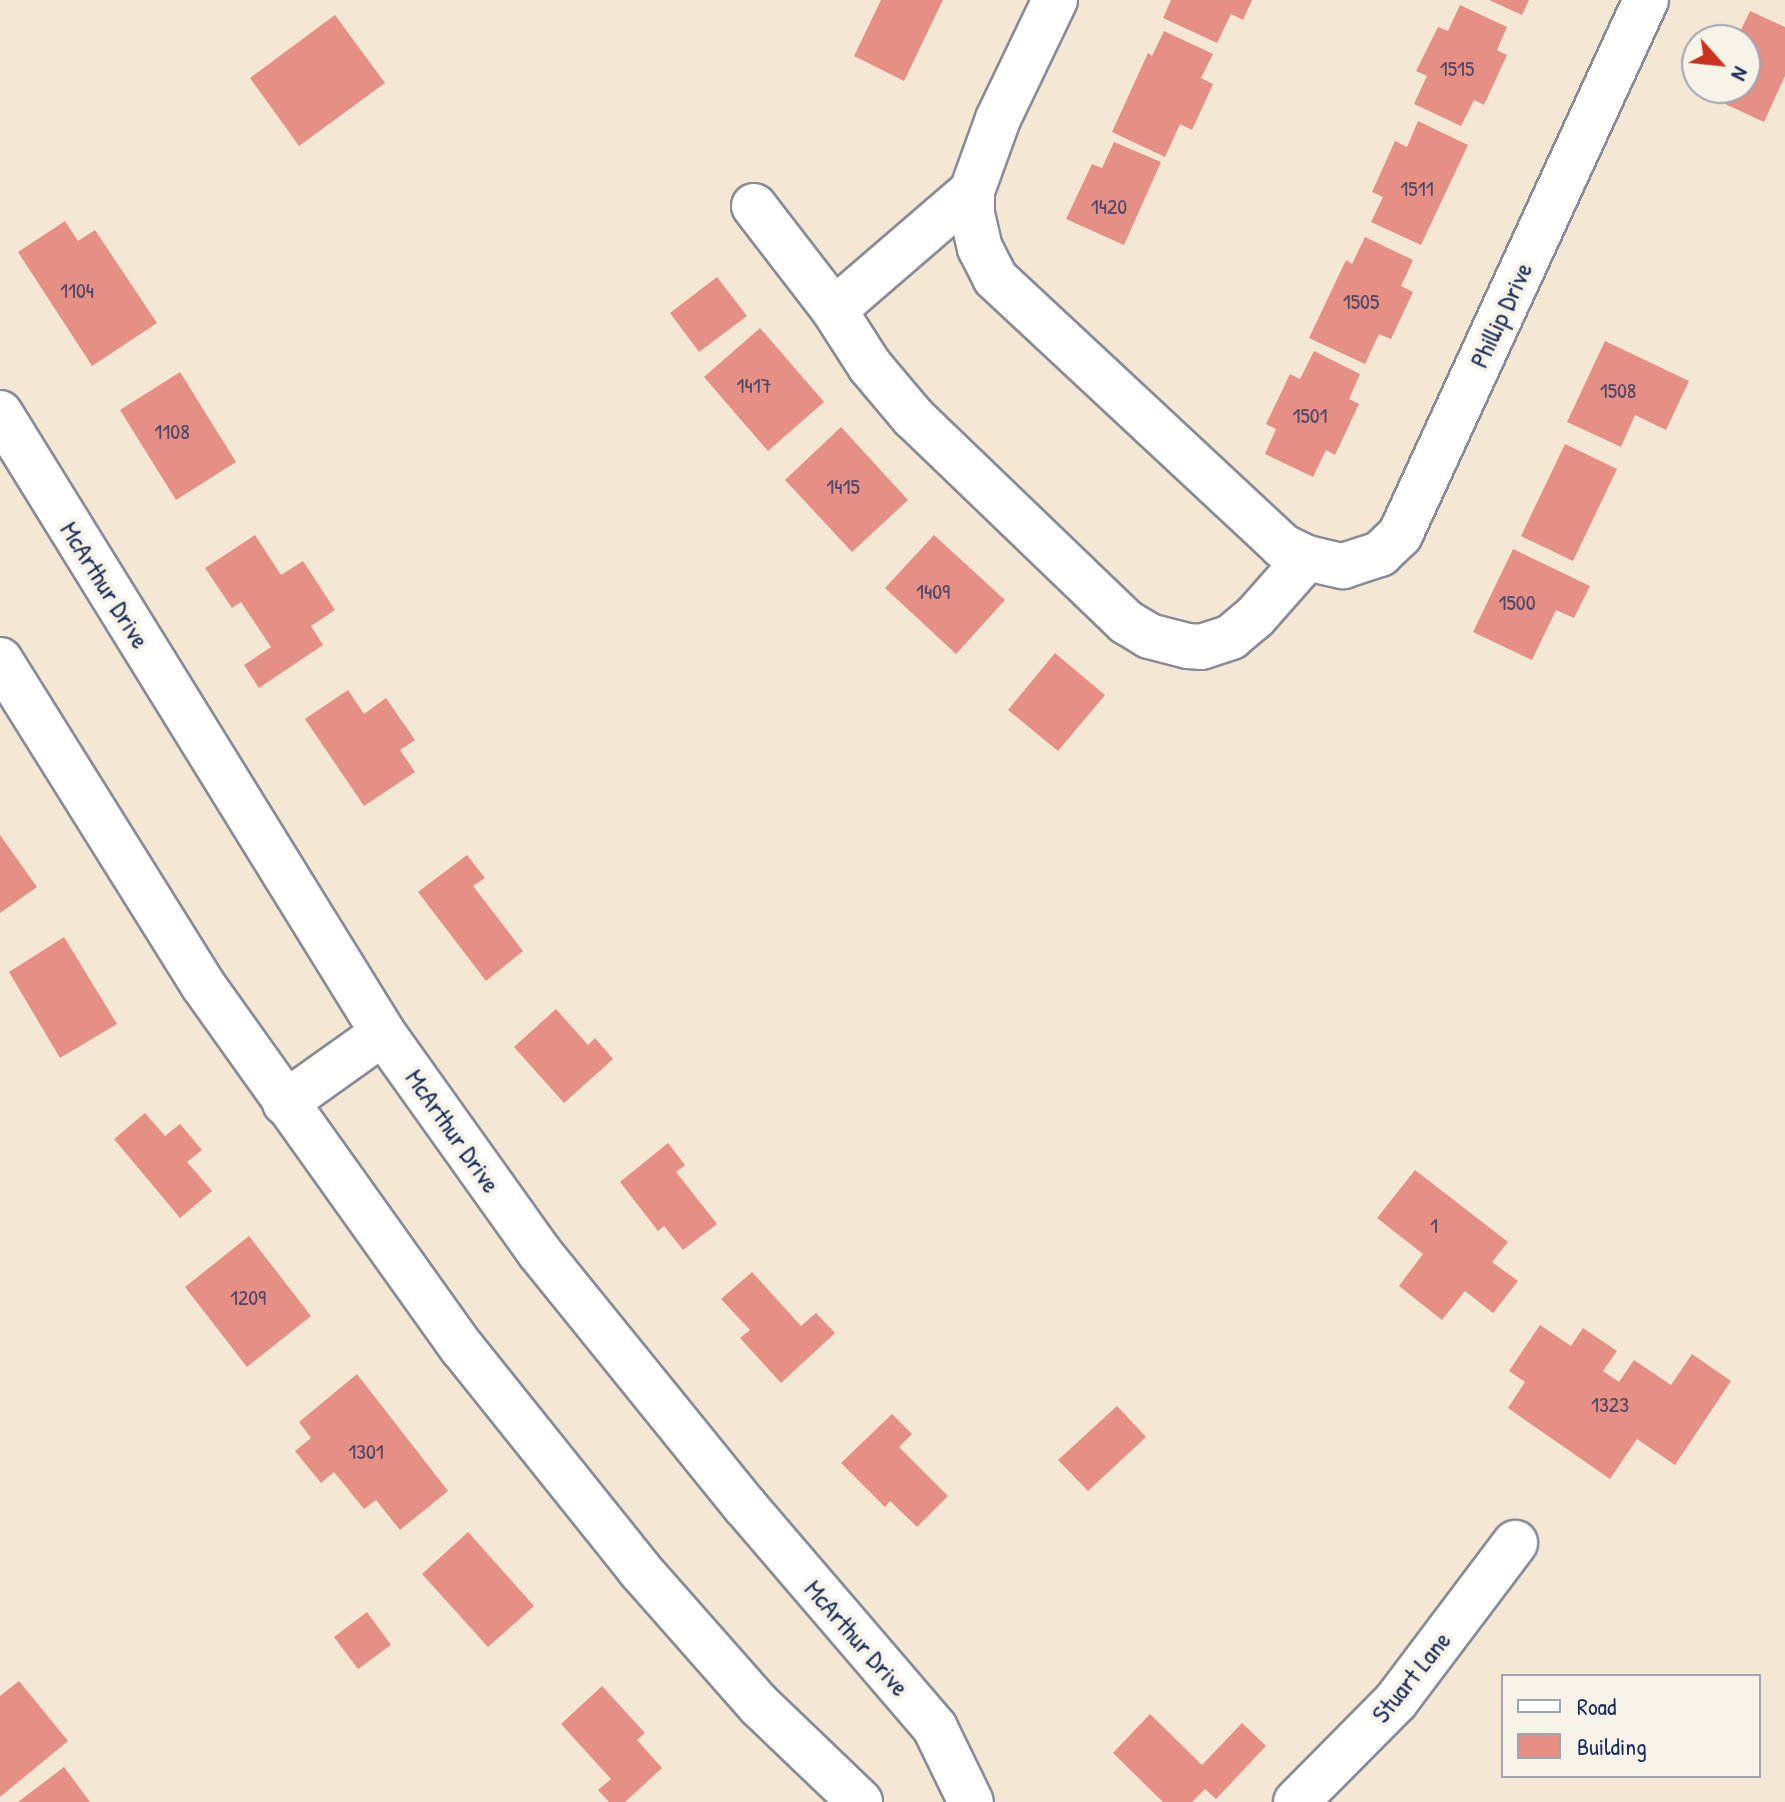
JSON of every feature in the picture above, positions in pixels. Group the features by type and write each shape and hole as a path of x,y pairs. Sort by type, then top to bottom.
{"street":[{"name":"Phillip Drive","path":"1055,0 998,119 972,191 972,214 980,248 995,278 1282,546 1307,558 1343,566 1363,563 1380,554 1400,535 1646,0"},
{"name":"Phillip Drive","path":"834,310 972,191"},
{"path":"754,206 834,310 870,366 913,417 1126,622 1149,636 1201,647 1231,637 1255,617 1307,558"},
{"name":"McArthur Drive","path":"2,421 383,1033 540,1253 745,1506 935,1728 971,1802"},
{"path":"0,660 203,985 463,1349 639,1569 759,1705 860,1802"},
{"path":"285,1103 383,1033"},
{"name":"Stuart Lane","path":"1296,1802 1396,1701 1515,1543"}],"building":[{"path":"881,0 943,0 904,81 854,56"},
{"path":"1171,0 1252,0 1243,20 1231,14 1217,43 1163,18"},
{"path":"1489,0 1529,0 1522,15"},
{"path":"1460,5 1507,27 1497,50 1507,55 1484,105 1474,100 1461,126 1414,104 1427,76 1416,71 1438,27 1448,31"},
{"path":"1750,11 1785,27 1785,76 1764,122 1725,104 1761,104 1761,24 1744,24"},
{"path":"335,15 385,83 299,146 250,78"},
{"path":"1164,31 1213,54 1201,78 1213,84 1192,130 1180,124 1165,157 1112,132 1148,53 1152,56"},
{"path":"1418,121 1468,145 1421,245 1371,222 1383,197 1372,192 1395,141 1407,147"},
{"path":"1114,142 1161,162 1124,245 1066,219 1092,164 1102,168"},
{"path":"65,221 78,241 95,230 157,323 92,366 18,252"},
{"path":"1365,237 1413,260 1401,286 1413,292 1391,339 1379,334 1365,364 1309,338 1346,260 1352,264"},
{"path":"717,277 747,316 699,352 670,313"},
{"path":"760,328 824,402 768,451 704,377"},
{"path":"1605,341 1689,381 1666,430 1635,415 1621,447 1567,422"},
{"path":"1314,351 1360,374 1349,399 1359,404 1335,455 1326,450 1313,477 1265,454 1276,429 1266,424 1290,374 1300,379"},
{"path":"180,372 236,462 176,500 120,410"},
{"path":"841,427 908,500 852,552 785,480"},
{"path":"1565,444 1617,469 1573,561 1521,536"},
{"path":"255,535 281,575 303,561 335,610 311,626 323,645 259,688 244,665 271,647 241,602 232,608 205,568"},
{"path":"934,535 1005,600 956,654 885,588"},
{"path":"1513,549 1590,586 1574,618 1556,610 1532,660 1473,632"},
{"path":"1055,653 1105,695 1058,751 1008,710"},
{"path":"348,690 364,714 386,698 415,740 400,750 415,772 364,806 305,719"},
{"path":"0,835 37,887 0,913"},
{"path":"467,855 485,878 473,886 523,951 486,981 418,892"},
{"path":"64,937 117,1024 60,1058 9,972"},
{"path":"556,1009 588,1045 595,1038 613,1059 564,1103 514,1047"},
{"path":"145,1113 165,1136 180,1124 202,1150 187,1162 212,1191 180,1218 114,1139"},
{"path":"668,1143 685,1165 676,1172 717,1224 683,1250 664,1226 658,1231 620,1182"},
{"path":"1415,1170 1508,1242 1492,1262 1518,1281 1493,1313 1465,1291 1442,1320 1399,1286 1423,1254 1377,1218"},
{"path":"249,1236 311,1316 247,1367 185,1287"},
{"path":"752,1272 801,1326 816,1313 835,1333 781,1383 740,1338 750,1330 721,1299"},
{"path":"1540,1325 1571,1346 1583,1328 1617,1351 1603,1371 1619,1382 1634,1360 1671,1385 1692,1354 1731,1381 1675,1465 1637,1439 1610,1479 1508,1408 1525,1382 1509,1371"},
{"path":"357,1374 448,1491 400,1530 376,1500 364,1509 334,1472 321,1483 295,1451 311,1438 299,1422"},
{"path":"1117,1406 1146,1437 1088,1491 1058,1460"},
{"path":"892,1414 912,1434 899,1447 948,1496 917,1527 890,1501 885,1507 841,1463"},
{"path":"468,1532 534,1606 488,1647 422,1574"},
{"path":"367,1612 391,1645 358,1669 334,1637"},
{"path":"19,1681 68,1741 0,1797 0,1696"},
{"path":"602,1686 645,1733 637,1740 662,1768 625,1802 609,1802 598,1790 611,1779 561,1724"},
{"path":"1150,1714 1202,1765 1242,1723 1266,1746 1216,1799 1205,1789 1192,1802 1163,1802 1113,1753"},
{"path":"64,1767 90,1802 18,1802"}]}
